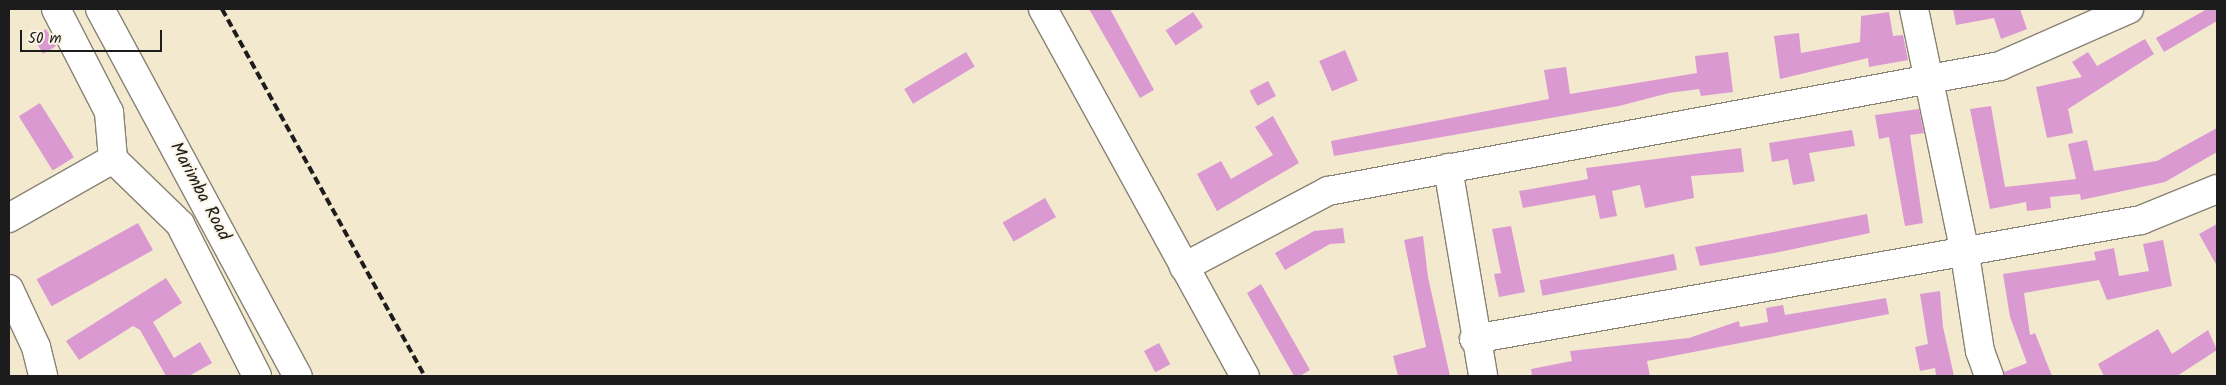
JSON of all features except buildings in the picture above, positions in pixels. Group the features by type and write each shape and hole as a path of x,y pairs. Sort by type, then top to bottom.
{"street":[{"path":"56,9 109,112 113,159 180,224 257,376"},
{"name":"Marimba Road","path":"100,9 298,376"},
{"path":"1043,9 1245,376"},
{"path":"1914,9 1927,82 1964,248 1980,350 1989,376"},
{"path":"1184,267 1310,198 1448,168 1927,82 2022,59 2129,9"},
{"path":"9,218 113,159"},
{"path":"1448,168 1474,338 1483,376"},
{"path":"1474,338 1964,248 2141,220 2217,188"},
{"path":"9,289 36,347 43,376"}],"railway":[{"path":"222,9 425,376"}]}
